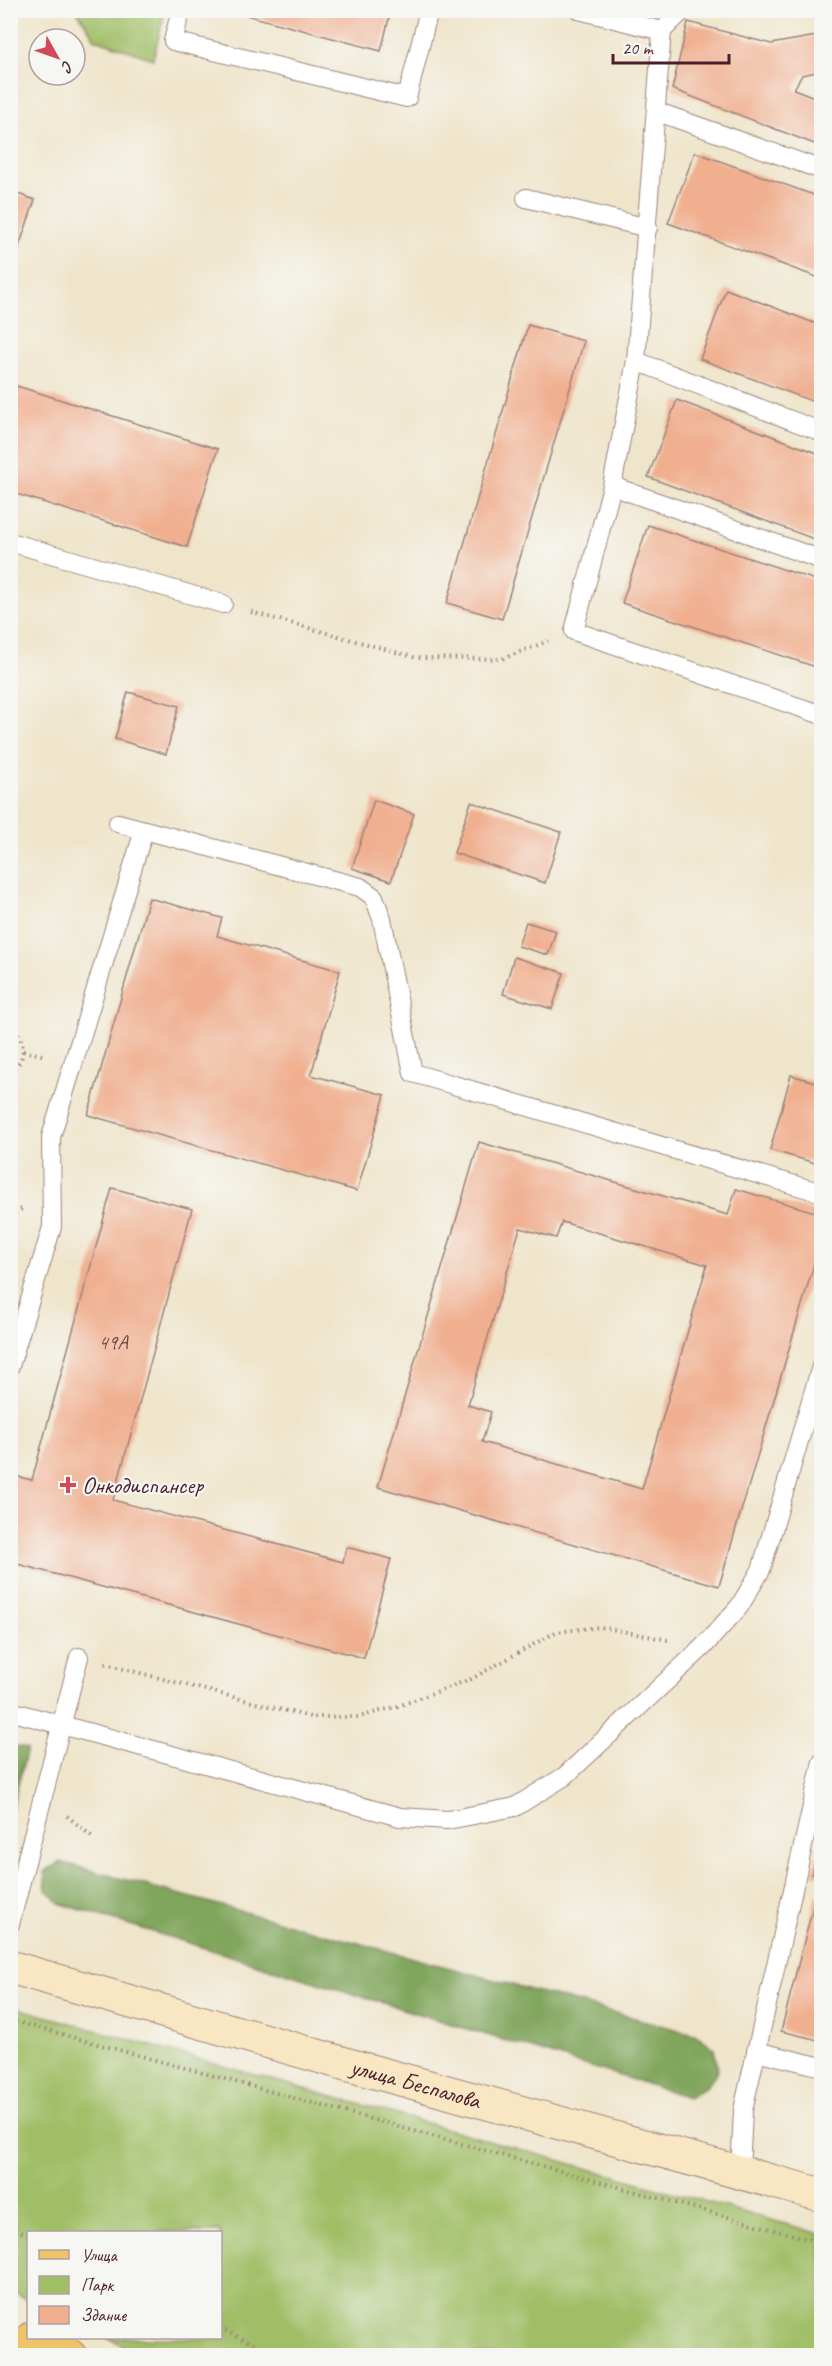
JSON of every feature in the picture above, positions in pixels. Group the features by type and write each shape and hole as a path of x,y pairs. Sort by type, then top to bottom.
{"main road":[{"name":"улица Беспалова","path":"10,1967 349,2065 822,2195"},
{"path":"10,2327 27,2336"},
{"path":"34,2339 70,2355"}],"lane":[{"path":"181,10 173,41 407,98 429,10"},
{"path":"579,10 662,31"},
{"path":"683,10 662,31 636,361 612,486 574,631 822,715"},
{"path":"657,112 822,170"},
{"path":"526,198 648,228"},
{"path":"636,361 822,432"},
{"path":"612,486 822,560"},
{"path":"10,542 223,604"},
{"path":"118,823 360,886 374,897 382,919 413,1073 822,1193"},
{"path":"10,1366 52,1227 51,1137 144,830"},
{"path":"10,1711 400,1817 448,1820 515,1807 565,1776 703,1647 739,1607 761,1569 822,1363"},
{"path":"10,1924 79,1657"},
{"path":"740,2172 743,2110 822,1762"},
{"path":"756,2051 822,2067"}],"path":[{"path":"223,604 417,658 502,659 574,631"},
{"path":"10,1025 19,1033 23,1051 21,1060 10,1072"},
{"path":"79,1657 310,1717 359,1717 398,1706 471,1679 556,1632 601,1627 703,1647"},
{"path":"10,2020 822,2243"},
{"path":"10,2227 27,2235"},
{"path":"222,2329 278,2355"}],"green space":[{"path":"77,11 165,11 153,59 95,39"},
{"path":"10,1745 27,1749 11,1812"},
{"path":"60,1862 697,2035 714,2048 718,2070 705,2088 688,2097 59,1903 46,1890 44,1872"},
{"path":"10,2006 821,2234 821,2355 145,2355 109,2339 222,2339 222,2231 27,2231 27,2299 11,2291"}],"building":[{"path":"227,10 391,10 381,51"},
{"path":"688,22 771,44 822,35 822,71 802,75 794,89 822,100 822,147 672,89"},
{"path":"695,152 822,198 822,279 668,223"},
{"path":"10,191 35,200 11,270 10,270"},
{"path":"726,289 822,326 822,405 700,359"},
{"path":"528,325 584,341 502,619 447,603"},
{"path":"17,386 218,449 187,547 10,492 10,408"},
{"path":"677,400 822,455 822,542 648,477"},
{"path":"648,525 822,582 822,669 622,603"},
{"path":"128,692 179,706 166,754 115,739"},
{"path":"374,800 414,814 391,881 352,868"},
{"path":"471,802 561,832 545,883 454,853"},
{"path":"149,898 222,918 217,936 340,971 311,1075 385,1095 357,1191 88,1115"},
{"path":"526,922 556,931 548,955 518,946"},
{"path":"514,957 564,973 552,1009 503,994"},
{"path":"791,1075 822,1084 822,1165 770,1150"},
{"path":"479,1142 728,1215 736,1189 822,1214 822,1237 719,1586 378,1487","holes":["562,1222 707,1265 642,1489 482,1442 491,1412 468,1405 520,1228 556,1238"]},
{"path":"112,1188 192,1209 113,1500 343,1562 346,1547 391,1559 364,1658 10,1562 10,1475 32,1480"},
{"path":"822,1842 822,1876 812,1874"},
{"path":"816,1895 822,1897 822,2041 781,2031"}],"place":[{"name":"Онкодиспансер","path":"68,1485"}]}
